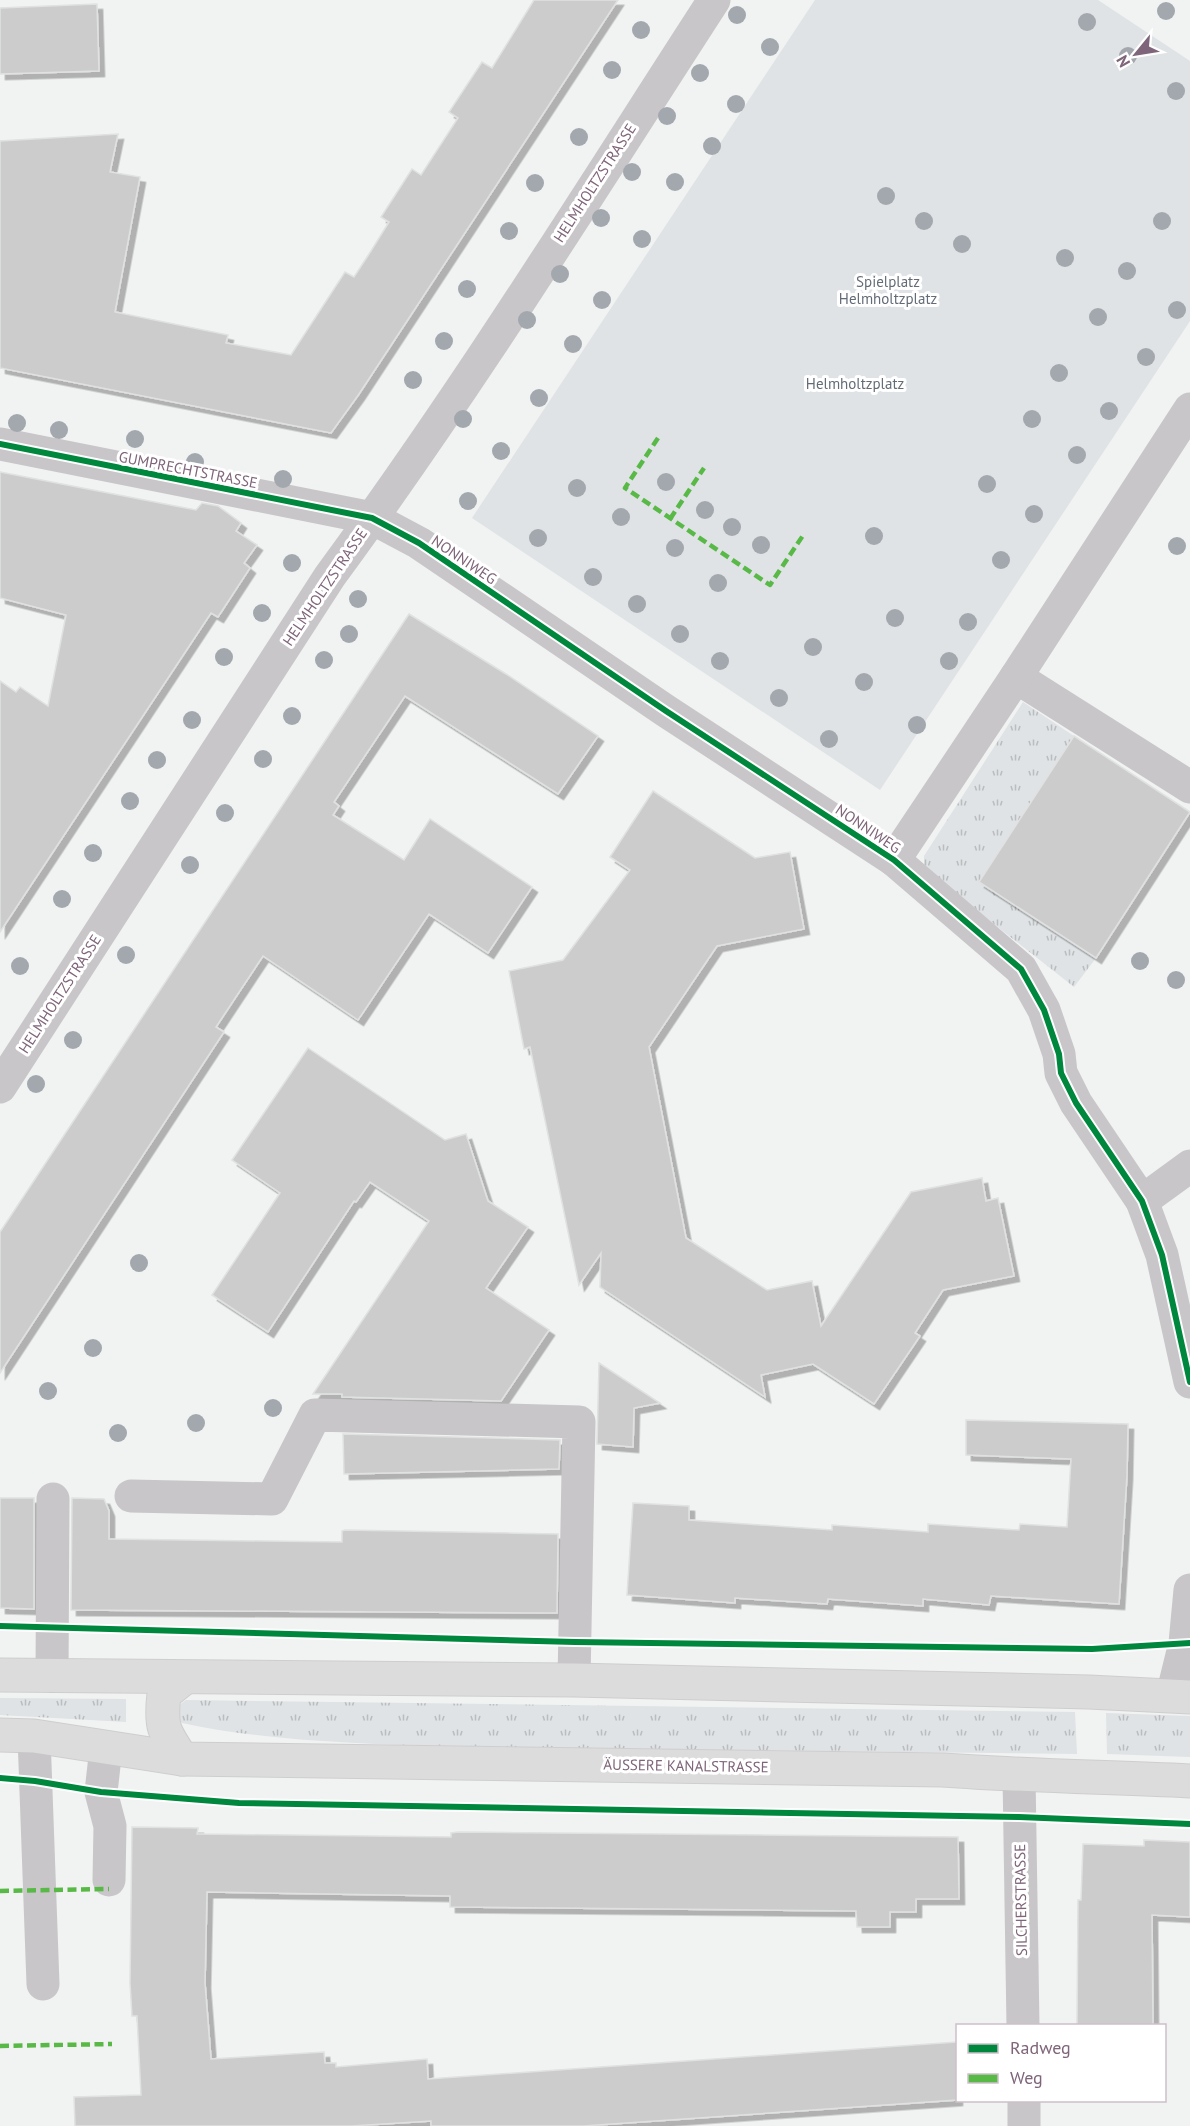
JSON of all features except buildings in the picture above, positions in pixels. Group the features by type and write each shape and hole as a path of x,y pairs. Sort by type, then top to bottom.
{"main road":[{"path":"0,1675 574,1680 1181,1696"},
{"path":"182,1759 164,1732 161,1714 164,1694 184,1678"},
{"name":"ÄUSSERE KANALSTRASSE","path":"0,1735 34,1736 182,1759 943,1770 1190,1781"}],"street":[{"name":"HELMHOLTZSTRASSE","path":"0,1087 330,576 498,333 714,0"},
{"path":"894,860 1190,410"},
{"name":"GUMPRECHTSTRASSE","path":"0,444 372,518"},
{"name":"NONNIWEG","path":"372,518 419,543 666,711 894,860 1021,969 1044,1010 1059,1054 1061,1072 1076,1103 1142,1201 1162,1255 1190,1382"},
{"path":"1016,677 1190,787"},
{"path":"1142,1201 1190,1166"},
{"path":"131,1496 272,1499 315,1415 579,1422 574,1680"},
{"path":"51,1676 53,1499"},
{"path":"1181,1696 1190,1590"},
{"path":"34,1736 43,1984"},
{"path":"106,1748 101,1792 110,1826 109,1880"},
{"name":"SILCHERSTRASSE","path":"1019,1775 1023,2024"},
{"path":"1024,2102 1024,2126"}],"green space":[{"name":"Helmholtzplatz","path":"815,0 1098,0 1190,61 1190,321 880,790 472,518"},
{"path":"1023,702 1074,736 979,881 1067,939 1093,951 1091,955 1096,958 1074,987 924,869 924,856"},
{"path":"0,1698 126,1699 126,1722 0,1715"},
{"path":"186,1700 1075,1712 1077,1754 440,1747 343,1742 246,1734 182,1723 178,1719 178,1706"},
{"path":"1106,1713 1190,1716 1190,1757 1107,1754"}],"marked path":[{"path":"658,438 625,488 770,585 804,534"},
{"path":"670,519 704,468"},
{"path":"0,1891 109,1889"},
{"path":"0,2046 112,2044"}],"cycle path":[{"path":"0,444 372,518 419,543 666,711 894,860 1021,969 1044,1010 1059,1054 1061,1073 1076,1103 1142,1201 1162,1255 1190,1382"},
{"path":"0,1626 575,1642 1092,1649 1190,1643"},
{"path":"0,1778 35,1781 101,1792 239,1803 1019,1817 1190,1824"}],"park label":[{"name":"Spielplatz Helmholtzplatz","path":"888,290"}]}
